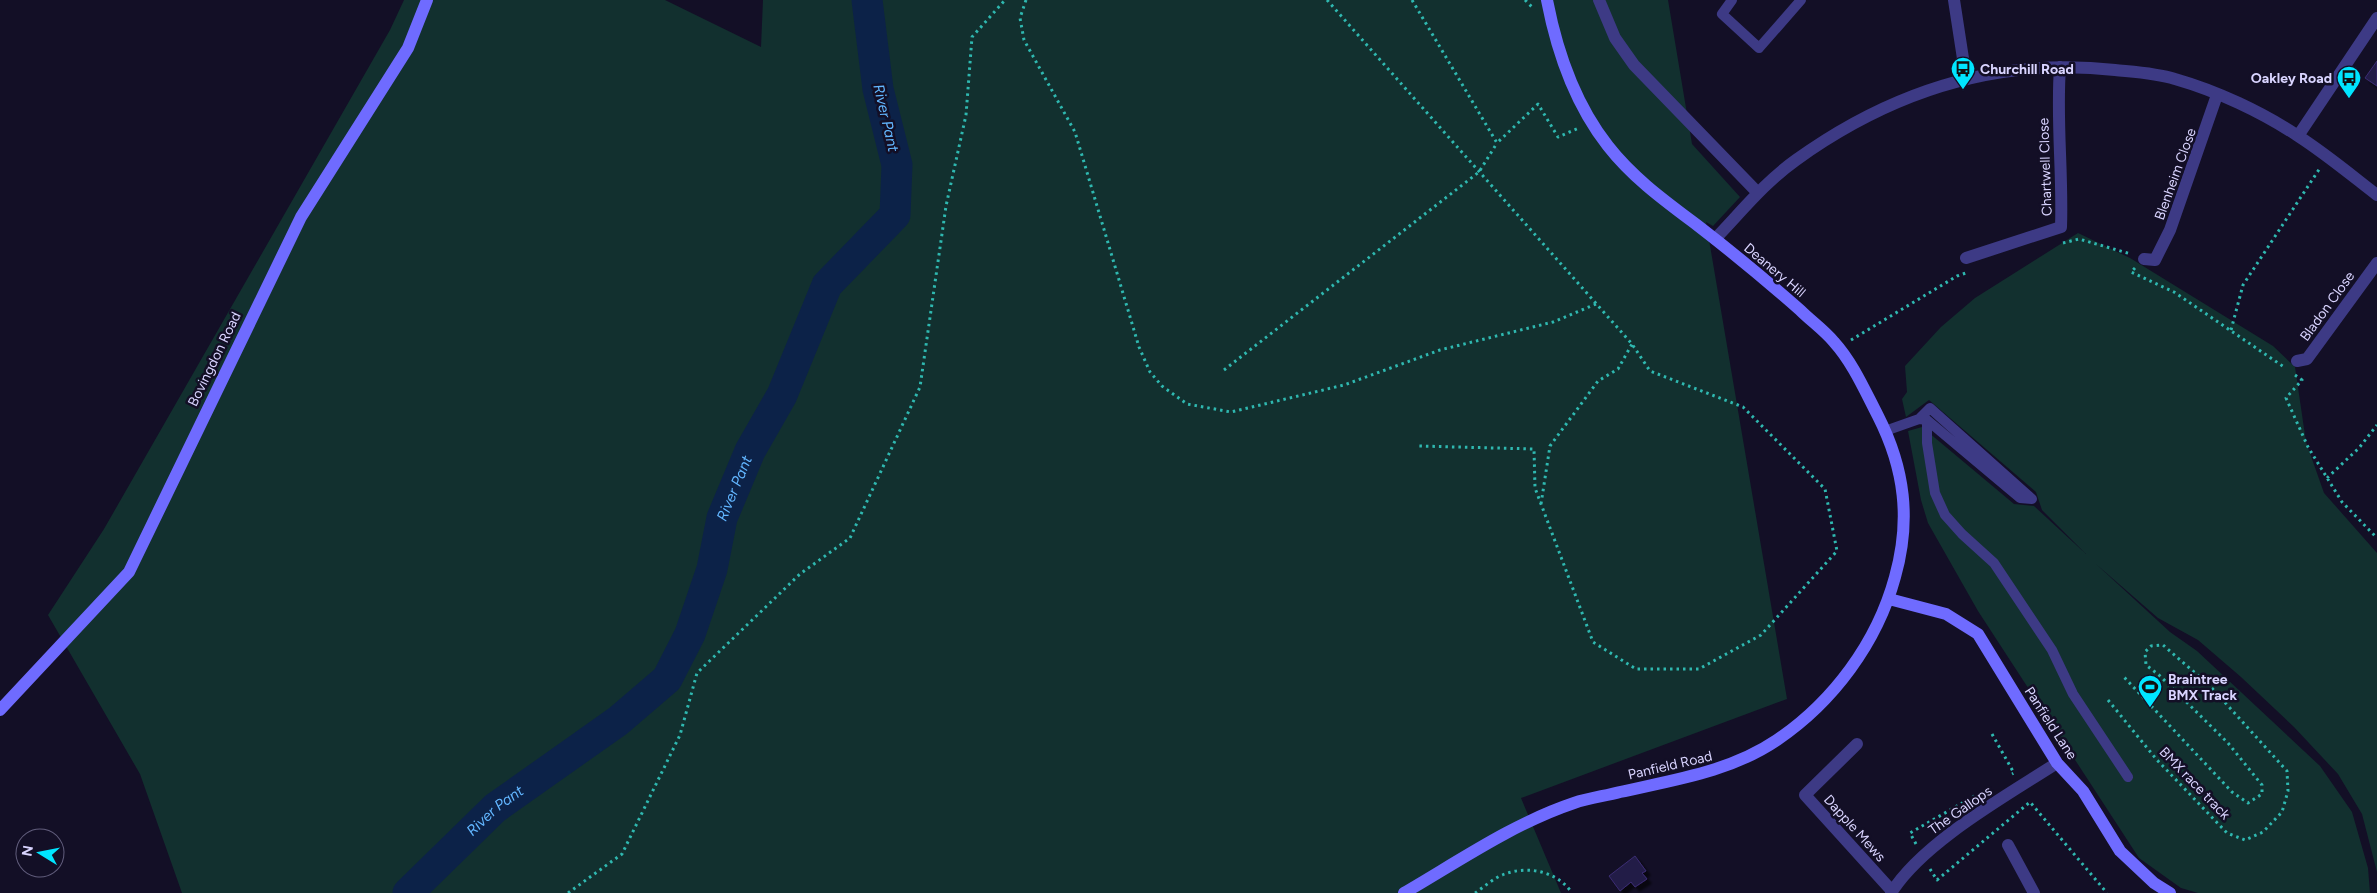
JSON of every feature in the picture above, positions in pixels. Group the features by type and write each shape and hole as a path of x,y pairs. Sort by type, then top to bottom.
{"main road":[{"name":"Bovingdon Road","path":"0,710 129,572 301,217 408,48 427,0"},
{"name":"Deanery Hill","path":"1547,0 1552,27 1566,71 1583,108 1608,146 1632,173 1651,190 1778,291 1838,347 1855,371 1885,430 1900,474 1905,526 1899,563 1889,599"},
{"name":"Panfield Lane","path":"1889,599 1946,614 1978,634 2057,763 2083,791 2120,851 2154,884 2170,893"},
{"name":"Panfield Road","path":"1404,893 1521,826 1575,802 1724,768 1773,743 1805,720 1831,693 1866,647 1889,599"}],"street":[{"path":"1599,0 1615,38 1634,65 1758,193"},
{"path":"1954,0 1966,78"},
{"path":"2298,136 2377,18"},
{"name":"Chartwell Close","path":"1966,258 2068,226 2057,100 2060,67"},
{"path":"1715,239 1758,193 1796,160 1864,116 1904,98 1966,78 2012,69 2088,67 2174,78 2252,110 2298,136 2377,195"},
{"name":"Blenheim Close","path":"2152,261 2170,230 2217,95"},
{"name":"Bladon Close","path":"2297,360 2307,359 2377,263"},
{"name":"Dapple Mews","path":"1857,744 1805,795 1892,892"},
{"name":"The Gallops","path":"1892,892 1922,855 1999,800 2057,763"},
{"path":"2008,845 2034,893"}],"lane":[{"path":"1732,0 1722,14 1759,48 1801,0"},
{"path":"1885,430 1923,419 1930,408 2032,499 2020,498 1923,419"},
{"path":"1923,419 1935,493 1945,515 1962,534 1994,562 2052,650 2073,694 2128,777"}],"path":[{"path":"568,893 622,854 680,735 697,673 800,574 850,538 920,387 946,206 966,114 972,37 1005,0"},
{"path":"1026,0 1020,18 1024,40 1075,132 1139,347 1150,372 1162,386 1187,404 1231,412 1344,385 1440,350 1553,322 1596,304"},
{"path":"1327,0 1632,344 1650,371 1743,406 1825,489 1838,552 1761,635 1698,669 1636,669 1592,642 1534,488 1534,449 1418,446"},
{"path":"1412,0 1497,144"},
{"path":"1224,370 1479,172 1497,144 1538,104 1558,137 1592,122"},
{"path":"2231,330 2243,285 2310,181 2328,158"},
{"path":"2060,244 2079,239 2152,261"},
{"path":"2152,261 2131,272 2174,292 2286,368"},
{"path":"1838,347 1957,276 1975,270"},
{"path":"1540,504 1550,446 1598,381 1618,369 1632,344"},
{"path":"2292,372 2302,380 2286,398 2308,447 2342,502 2377,538"},
{"path":"2327,478 2359,448 2377,425"},
{"name":"BMX race track","path":"2108,700 2157,760 2228,833 2245,840 2264,832 2282,812 2288,791 2286,771 2210,686 2163,645 2150,646 2145,652 2146,665 2159,675 2228,743 2262,785 2262,794 2248,803 2232,792 2123,676"},
{"path":"1992,734 2014,773 2005,778"},
{"path":"1979,793 1910,833 1937,880 2030,802 2107,893"},
{"path":"1475,893 1505,874 1535,869 1565,882 1572,893"}],"green space":[{"path":"404,0 665,0 761,47 763,0 1668,0 1692,144 1740,197 1713,226 1706,222 1787,699 1521,798 1561,893 182,893 140,774 48,615 104,529 390,30"},
{"path":"2078,233 2130,258 2273,346 2295,367 2306,442 2324,493 2377,553 2377,872 2362,814 2338,774 2294,727 2241,677 2198,640 2158,618 2096,564 2170,632 2197,651 2320,766 2352,812 2368,868 2370,893 2198,893 2181,888 2139,858 1978,611 1928,523 1921,500 1908,431 1922,427 2014,504 2034,506 2086,554 2042,510 2036,492 1929,400 1906,417 1902,399 1907,392 1905,366 1941,327 1975,298"}],"building":[{"path":"2377,61 2377,86 2365,78"},
{"path":"1635,856 1646,871 1642,873 1647,879 1635,887 1631,882 1620,891 1609,876"}],"waterway":[{"name":"River Pant","path":"408,893 495,808 618,721 667,679 690,634 712,569 722,518 750,451 782,395 827,285 895,215 897,165 878,89 867,0"}],"place":[{"name":"Churchill Road","path":"1963,90"},
{"name":"Oakley Road","path":"2349,99"},
{"name":"Braintree BMX Track","path":"2150,708"}]}
